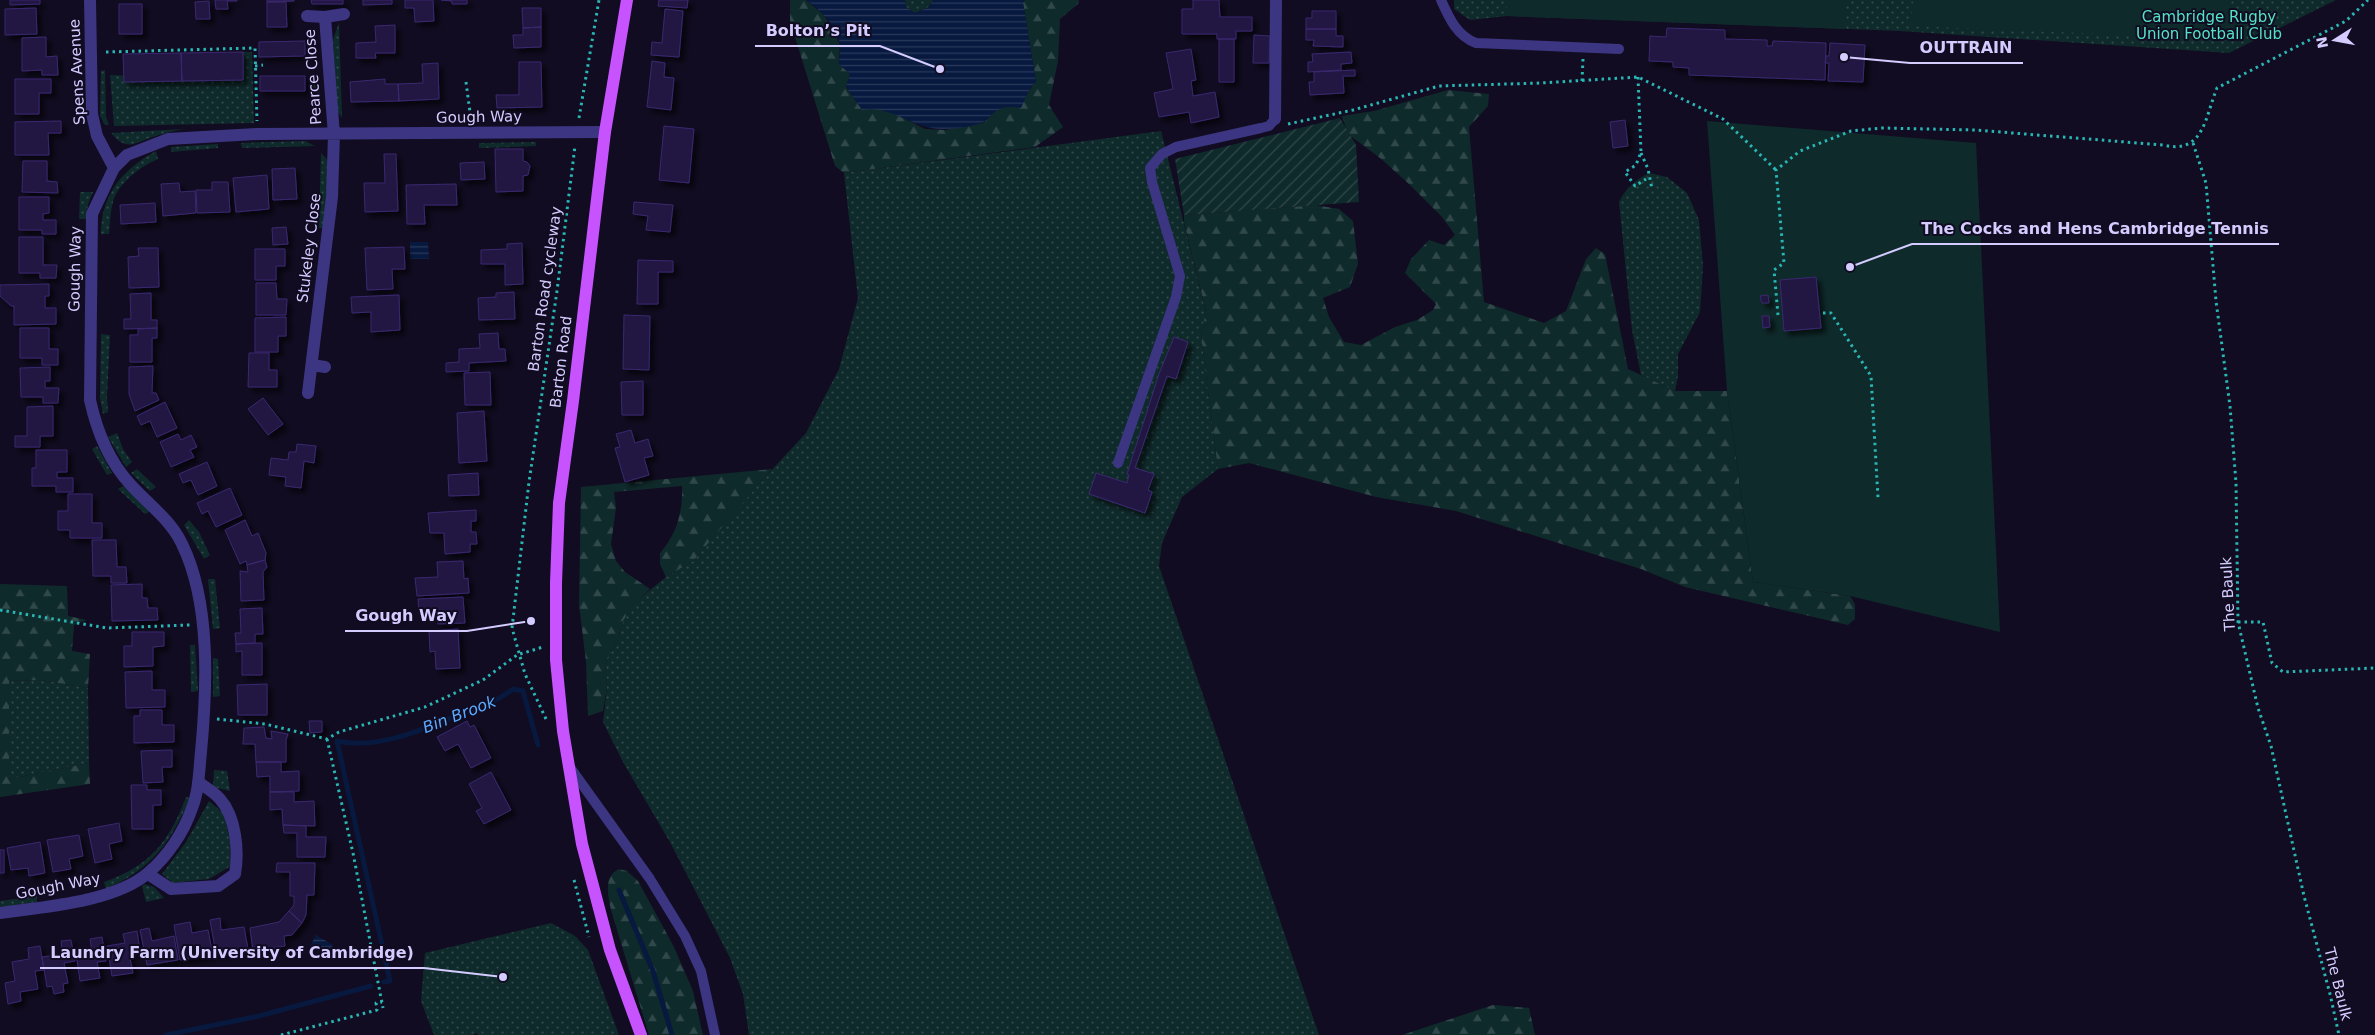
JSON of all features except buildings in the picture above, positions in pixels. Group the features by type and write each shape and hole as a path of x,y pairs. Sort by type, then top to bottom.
{"main road":[{"name":"Barton Road","path":"627,0 605,132 559,503 556,642 563,731 582,844 605,931 624,992 641,1035"}],"street":[{"name":"Spens Avenue","path":"90,0 92,114 96,136 114,168"},
{"path":"1275,119 1276,0"},
{"name":"Pearce Close","path":"307,16 325,17 344,14"},
{"name":"Pearce Close","path":"325,17 334,135"},
{"name":"Gough Way","path":"0,913 79,901 118,890 148,874 179,838 193,808 198,782 204,718 203,624 192,567 181,542 148,500 118,469 104,447 96,426 90,400 92,214 114,168 128,155 168,139 257,134 605,132"},
{"name":"Stukeley Close","path":"308,393 332,197 334,135"},
{"path":"312,365 325,367"},
{"path":"148,874 171,889 218,886 228,881 235,874 237,863 230,812 219,798 198,782"}],"lane":[{"path":"1441,0 1458,31 1476,43 1619,49"},
{"path":"1118,463 1176,297 1180,276 1152,182 1150,168 1162,154 1176,147 1269,126 1275,119"},
{"path":"568,765 650,879 685,936 700,971 715,1035"}],"path":[{"name":"Barton Road cycleway","path":"516,582 577,132 598,0"},
{"path":"1776,170 1800,151 1851,131 1882,128 1975,130 2163,145 2174,148 2193,143 2200,134 2217,88 2346,21 2368,0"},
{"path":"91,52 212,51 254,48 257,134"},
{"path":"1582,81 1584,48"},
{"path":"256,66 263,65"},
{"path":"1275,119 1282,125 1353,110 1439,86 1638,77 1722,119 1776,170 1784,263 1774,270 1778,315"},
{"path":"1638,77 1640,152 1636,165 1624,172 1635,186 1646,179"},
{"path":"466,82 472,133"},
{"name":"The Baulk","path":"2193,143 2206,183 2216,302 2230,406 2236,483 2238,622 2253,691 2271,746 2304,896 2339,1035"},
{"path":"1640,152 1648,169 1652,189"},
{"path":"1824,313 1831,313 1871,376 1878,498"},
{"path":"0,610 107,628 203,624"},
{"path":"2238,622 2263,622 2272,663 2283,672 2375,668"},
{"path":"204,718 265,724 327,739 339,732 425,707 483,680 517,655 556,642"},
{"path":"327,739 353,853 383,1008"},
{"path":"281,1035 377,1010 376,1003 382,1002"}],"green space":[{"path":"790,0 806,0 824,15 840,45 839,64 850,74 846,87 858,104 893,113 925,129 945,130 983,123 997,109 1007,106 1021,107 1036,81 1023,3 1025,0 1079,0 1078,4 1060,19 1058,61 1049,105 1063,127 1035,147 844,173 835,166 790,21"},
{"path":"905,0 933,0 929,7 915,13 906,7"},
{"name":"Cambridge Rugby Union Football Club","path":"1454,0 2336,0 2229,53 1900,31 1507,16 1470,20 1454,9"},
{"path":"1507,0 1846,0 1845,29 1507,16"},
{"path":"1913,0 2229,0 2228,39 1911,26"},
{"path":"339,23 342,118 337,111 333,39"},
{"path":"243,52 252,52 254,123 114,126 110,75 243,80"},
{"path":"105,70 106,117 109,125 105,125 100,116 101,71"},
{"path":"312,77 318,83 320,90 319,108 313,114"},
{"path":"1448,90 1489,94 1488,106 1469,127 1484,302 1544,323 1566,311 1586,259 1596,248 1605,254 1628,369 1675,391 1727,391 1753,582 1850,596 1855,604 1855,619 1848,625 1685,587 1641,569 1456,511 1376,497 1249,463 1218,469 1201,335 1206,311 1184,222 1184,215 1315,205 1339,209 1353,221 1358,264 1350,287 1323,298 1329,317 1344,342 1361,345 1395,327 1417,320 1433,310 1436,304 1405,273 1411,259 1429,240 1444,245 1455,235 1442,217 1409,184 1380,158 1348,134 1342,116 1374,111"},
{"path":"1340,118 1356,145 1359,202 1184,215 1175,159"},
{"path":"1707,121 1976,143 2000,632 1850,596 1753,582 1727,391"},
{"path":"183,129 132,144 122,143 111,133"},
{"path":"1161,131 1206,312 1201,335 1218,469 1182,497 1162,543 1159,566 1319,1035 749,1035 743,994 730,958 671,844 623,762 603,722 607,687 605,661 617,643 623,621 633,604 666,577 693,561 744,500 806,433 839,369 858,298 844,173"},
{"path":"305,141 315,146 242,148 241,143"},
{"path":"536,142 536,146 479,148 479,143"},
{"path":"218,144 218,148 171,152 171,147"},
{"path":"156,151 158,159 144,166 120,188 112,206 109,234 101,234 105,207 116,184 133,166"},
{"path":"321,153 330,166 326,228 319,228"},
{"path":"1649,173 1667,177 1687,193 1699,220 1703,266 1700,312 1678,354 1678,376 1675,391 1641,375 1632,330 1619,202 1631,185"},
{"path":"80,192 93,192 88,204 86,219 79,219"},
{"path":"101,334 110,335 108,412 103,414 100,398"},
{"path":"117,433 123,449 132,462 126,467 108,437"},
{"path":"97,446 112,473 107,475 92,449"},
{"path":"137,469 156,487 150,491 131,473"},
{"path":"772,469 693,561 666,577 660,564 660,553 671,538 678,522 682,486 614,492 616,508 611,544 616,561 625,572 650,589 633,605 623,621 617,643 605,661 607,687 603,711 588,716 586,662 579,605 581,487"},
{"path":"123,486 151,511 145,514 118,489"},
{"path":"189,520 199,532 210,555 204,559 184,525"},
{"path":"208,579 215,579 220,628 213,629"},
{"path":"0,584 67,586 68,616 87,620 74,625 72,651 90,654 88,688 41,680 9,681 9,779 89,763 90,784 0,797"},
{"path":"190,645 195,645 198,691 191,692"},
{"path":"213,658 218,659 220,696 213,697"},
{"path":"41,680 88,688 89,763 9,779 9,681"},
{"path":"214,770 227,771 230,791 213,787"},
{"path":"186,797 190,798 183,814 158,852 136,872 106,889 104,882 134,868 156,850 172,827"},
{"path":"209,801 224,814 230,842 231,866 209,879 173,883 162,874 186,842"},
{"path":"619,869 627,871 638,881 674,947 693,991 703,1035 649,1035 609,899 609,881 614,872"},
{"path":"144,884 154,887 164,898 146,902 142,886"},
{"path":"37,896 37,902 0,908 0,901"},
{"path":"551,923 575,936 588,950 619,1035 478,1035 477,1033 473,1035 434,1035 421,1001 425,953"},
{"path":"1493,1005 1529,1008 1535,1035 1402,1035"}],"water":[{"path":"806,0 905,0 906,7 915,13 929,7 933,0 1025,0 1023,3 1036,81 1028,92 1021,108 1008,107 1001,109 982,123 962,128 932,128 883,111 873,109 862,110 846,87 850,74 839,64 840,44 835,31 822,14"},
{"path":"410,242 428,242 429,259 410,259"},
{"path":"316,935 333,945 327,955 310,946"}],"waterway":[{"name":"Bin Brook","path":"384,982 390,981 337,741 369,743 416,732 500,698 513,689 523,691 538,745"},
{"name":"Bin Brook","path":"619,890 653,971 672,1035"},
{"path":"166,1035 259,1016 371,986"}],"place":[{"name":"OUTTRAIN","path":"1844,57"},
{"name":"Bolton’s Pit","path":"940,69"},
{"name":"The Cocks and Hens Cambridge Tennis","path":"1850,267"},
{"name":"Gough Way","path":"531,621"},
{"name":"Laundry Farm (University of Cambridge)","path":"503,977"}]}
